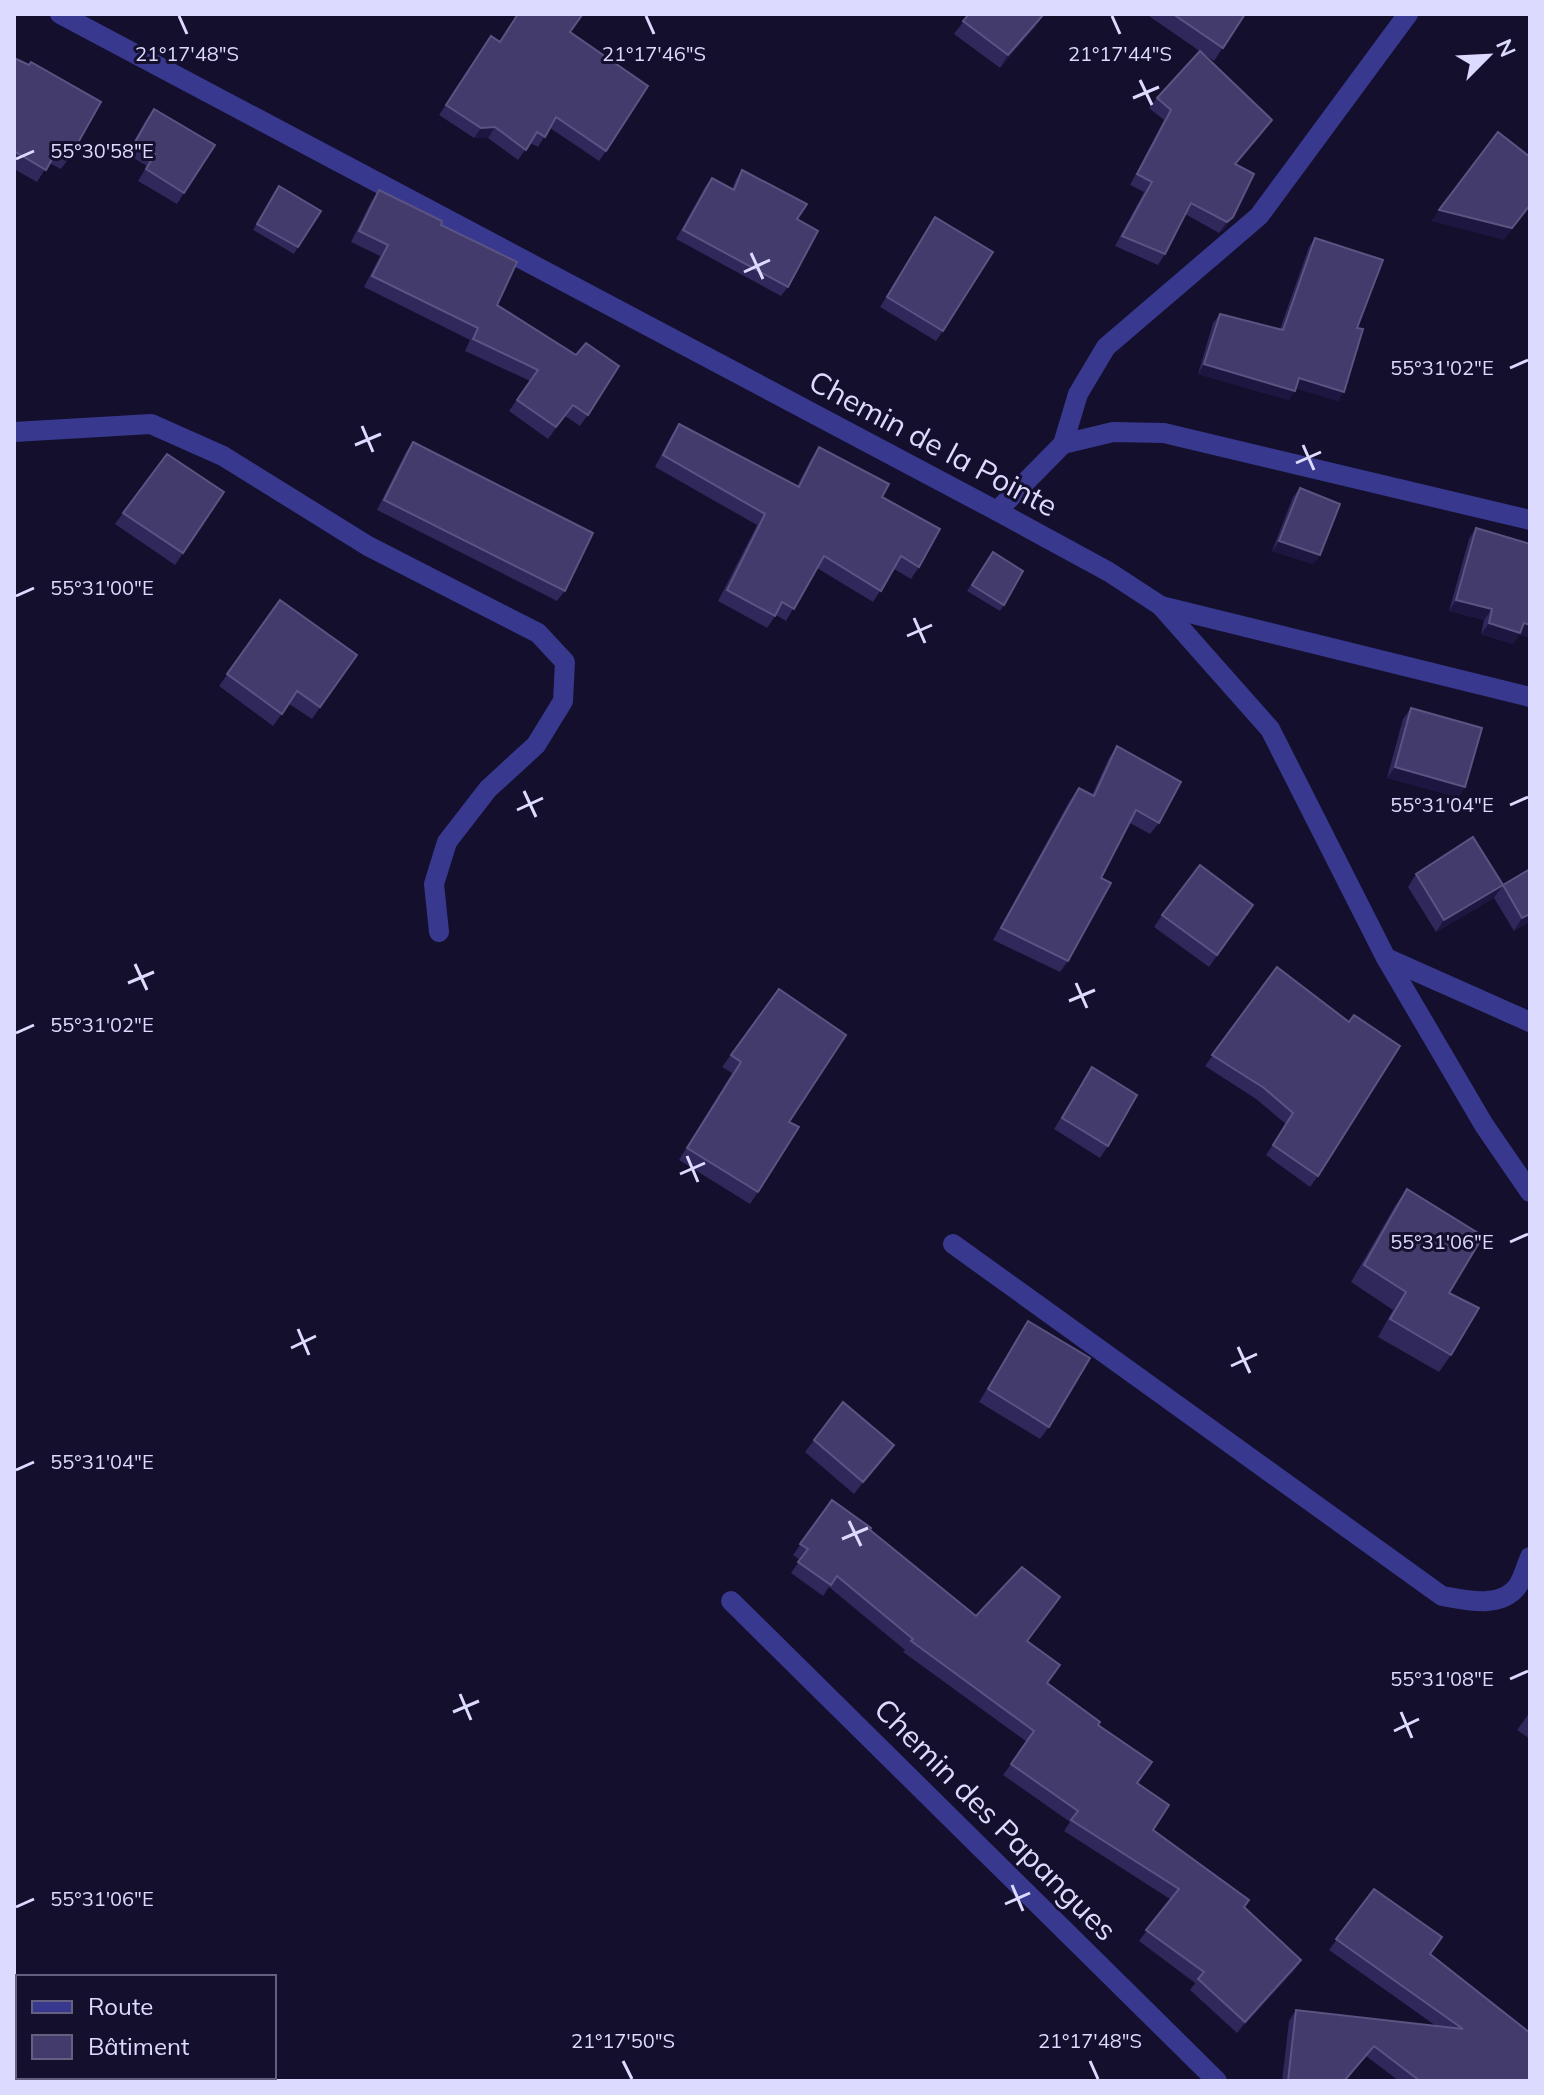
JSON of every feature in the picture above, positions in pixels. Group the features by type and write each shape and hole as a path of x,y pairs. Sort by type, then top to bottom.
{"street":[{"name":"Chemin de la Pointe","path":"60,14 997,511 1109,572 1161,606 1270,729 1386,958 1484,1125 1530,1192"},
{"path":"997,511 1063,444 1078,394 1106,347 1259,216 1408,14"},
{"path":"14,432 151,424 223,456 368,546 538,633 565,662 563,701 536,745 488,789 447,842 434,884 439,932"},
{"path":"1063,444 1113,432 1164,433 1530,520"},
{"path":"1161,606 1530,697"},
{"path":"1386,958 1530,1022"},
{"path":"953,1244 1442,1596 1478,1603 1497,1599 1516,1589 1530,1557"},
{"name":"Chemin des Papangues","path":"731,1601 1217,2081"}],"building":[{"path":"518,14 581,14 570,32 648,86 606,151 556,117 545,137 537,132 526,150 495,127 481,128 446,105 491,36 500,42"},
{"path":"969,14 1044,14 1008,55 963,21"},
{"path":"1173,14 1245,14 1223,48"},
{"path":"1200,51 1272,120 1235,164 1254,174 1233,217 1227,222 1191,203 1165,254 1122,236 1152,182 1137,174 1171,110 1157,98"},
{"path":"14,58 29,65 31,62 101,102 70,157 57,150 46,170 14,151"},
{"path":"154,109 215,145 184,193 146,169 155,154 135,142"},
{"path":"1498,132 1530,157 1530,205 1512,228 1439,210"},
{"path":"742,170 807,204 797,219 818,231 788,287 683,230 712,178 734,190"},
{"path":"279,186 321,211 298,247 257,224"},
{"path":"379,190 517,262 497,305 576,355 586,343 619,366 588,415 573,405 556,427 517,400 538,370 473,339 478,328 372,276 388,245 359,231"},
{"path":"935,217 993,252 943,331 887,297"},
{"path":"1315,238 1383,260 1357,328 1363,329 1344,392 1299,378 1295,391 1204,364 1220,314 1283,330"},
{"path":"679,424 799,487 819,447 889,484 882,497 940,529 919,567 901,556 881,591 824,556 794,609 782,602 775,616 727,590 765,514 663,455"},
{"path":"413,442 593,533 565,591 384,500"},
{"path":"167,454 224,492 183,553 123,513"},
{"path":"1300,488 1340,504 1320,555 1279,541"},
{"path":"1476,528 1530,544 1530,625 1524,623 1520,633 1489,623 1492,609 1456,600"},
{"path":"993,552 1023,571 1004,605 972,585"},
{"path":"280,600 357,655 320,707 297,691 282,714 227,674"},
{"path":"1411,708 1482,728 1465,787 1395,767"},
{"path":"1117,746 1181,782 1159,823 1136,810 1101,878 1111,883 1068,961 1001,928 1079,788 1094,796"},
{"path":"1473,837 1503,885 1444,920 1416,874"},
{"path":"1200,865 1253,905 1217,955 1162,915"},
{"path":"1530,869 1530,914 1522,918 1503,885"},
{"path":"1277,967 1349,1022 1354,1015 1400,1046 1318,1176 1273,1145 1293,1113 1264,1088 1212,1055"},
{"path":"779,989 846,1035 789,1122 799,1127 758,1192 687,1148 741,1062 731,1055"},
{"path":"1092,1067 1137,1095 1108,1146 1062,1118"},
{"path":"1407,1189 1483,1236 1449,1293 1479,1308 1451,1355 1390,1319 1406,1292 1364,1265"},
{"path":"1028,1321 1090,1358 1049,1427 988,1389"},
{"path":"843,1402 894,1445 863,1482 814,1440"},
{"path":"832,1500 871,1528 976,1616 1022,1567 1060,1597 1027,1641 1060,1665 1047,1683 1100,1722 1098,1725 1152,1762 1137,1783 1169,1805 1153,1830 1249,1900 1244,1907 1301,1960 1245,2022 1198,1979 1204,1972 1146,1930 1179,1889 1071,1820 1078,1811 1011,1764 1034,1731 911,1641 913,1639 837,1576 831,1585 798,1562 808,1549 800,1544"},
{"path":"1374,1889 1442,1937 1430,1954 1530,2033 1530,2081 1420,2081 1374,2046 1344,2081 1288,2081 1296,2010 1463,2029 1336,1939"}]}
